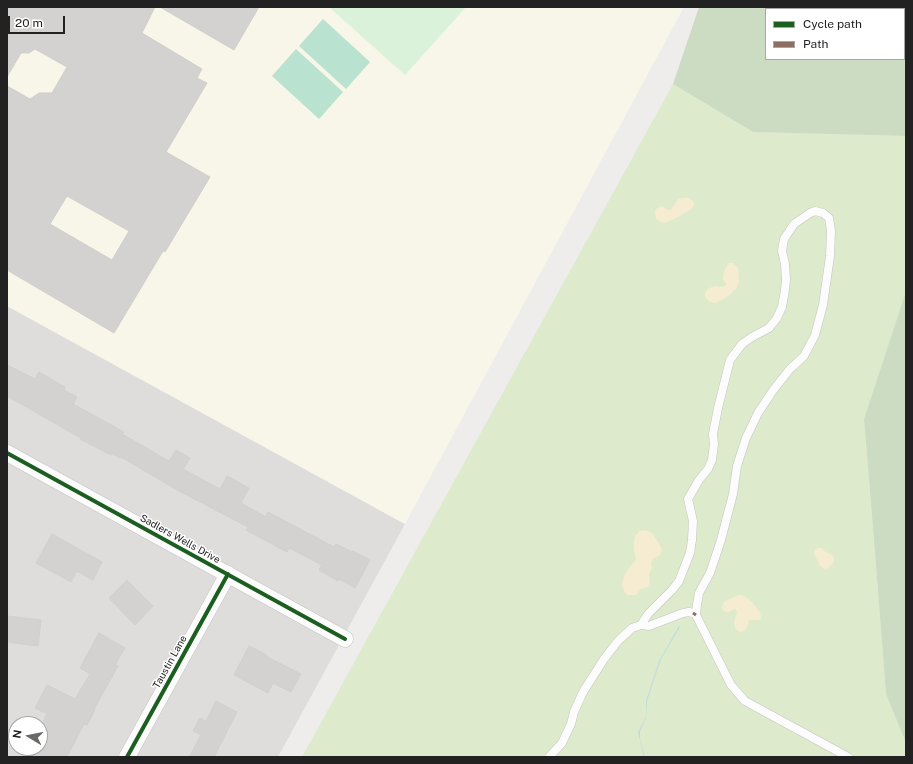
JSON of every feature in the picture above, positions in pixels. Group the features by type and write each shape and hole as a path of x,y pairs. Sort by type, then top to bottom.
{"street":[{"name":"Sadlers Wells Drive","path":"7,453 345,639"},
{"name":"Taustin Lane","path":"127,757 228,574"}],"lane":[{"path":"641,625 648,614 679,581 690,554 692,522 688,499 698,480 708,469 712,460 714,444 712,434 730,360 742,344 769,328 777,318 782,307 786,279 782,251 784,239 794,224 810,213 815,211 823,213 829,218 831,231 830,250 823,305 815,335 804,356 790,369 774,389 758,413 746,438 737,466 734,494 710,573 699,593 696,615 731,685 745,701 848,757"},
{"path":"549,757 562,742 571,724 574,712 583,692 604,659 618,641 632,628 641,625 649,626 683,613 693,613"}],"shaded area":[{"path":"7,7 684,7 405,524 7,306"},
{"path":"7,306 405,524 278,757 7,757"}],"green space":[{"path":"329,7 466,7 405,75"},
{"path":"699,7 906,7 906,136 753,132 673,84"},
{"path":"323,19 370,62 346,89 299,46"},
{"path":"296,49 343,92 319,119 272,76"},
{"path":"673,84 753,132 906,136 906,291 864,419 886,694 906,743 906,757 302,757"},
{"path":"906,291 906,743 886,694 864,419"}],"sand":[{"path":"688,198 693,201 694,204 692,209 664,223 656,219 656,209 662,206 667,210 671,210 679,199"},
{"path":"729,263 733,263 738,268 739,281 737,287 730,295 720,301 716,303 710,302 705,297 705,293 709,288 716,286 722,287 726,285 723,278 725,269"},
{"path":"646,530 652,533 662,550 660,555 654,558 651,562 652,568 649,574 650,582 648,587 641,589 636,595 627,595 622,586 626,572 636,559 634,551 635,536 639,531"},
{"path":"818,548 822,548 834,558 834,562 828,568 825,569 820,566 814,553"},
{"path":"739,595 744,596 751,601 760,612 761,617 760,620 749,620 748,626 741,632 735,628 734,622 737,613 736,610 734,609 729,612 725,612 722,607 725,601"}],"water":[{"path":"679,626 680,627 661,659 647,701 646,718 640,731 640,739 644,757 638,732 646,717 646,701 659,661"}],"building":[{"path":"7,7 155,7 142,33 202,69 197,78 207,83 166,152 210,177 165,252 163,251 114,333 7,270 7,86 30,99 39,93 52,93 67,67 35,49 29,53 21,53 7,77","holes":["67,196 129,231 112,260 50,224"]},
{"path":"160,7 259,7 234,50"},
{"path":"7,365 35,379 39,372 65,387 64,390 77,397 73,404 124,432 122,434 169,461 176,450 190,458 183,469 220,489 227,476 249,488 241,503 266,517 268,512 334,547 336,544 370,560 355,588 339,579 338,581 319,570 322,565 289,548 287,552 246,530 248,527 179,491 121,457 111,455 80,439 81,438 7,396"},
{"path":"52,534 102,562 93,580 77,571 71,582 36,563"},
{"path":"127,580 153,606 135,625 109,598"},
{"path":"7,616 41,620 38,646 7,642"},
{"path":"99,633 125,648 115,665 118,666 94,709 95,710 87,725 84,724 67,757 28,757 48,756 48,716 35,708 47,685 75,699 90,674 80,668"},
{"path":"249,646 301,674 291,692 273,683 268,693 234,675"},
{"path":"216,701 237,712 214,757 189,757 201,735 193,731 200,718 206,721"}],"cycle path":[{"path":"7,453 345,639"},
{"path":"127,757 228,574"}]}
